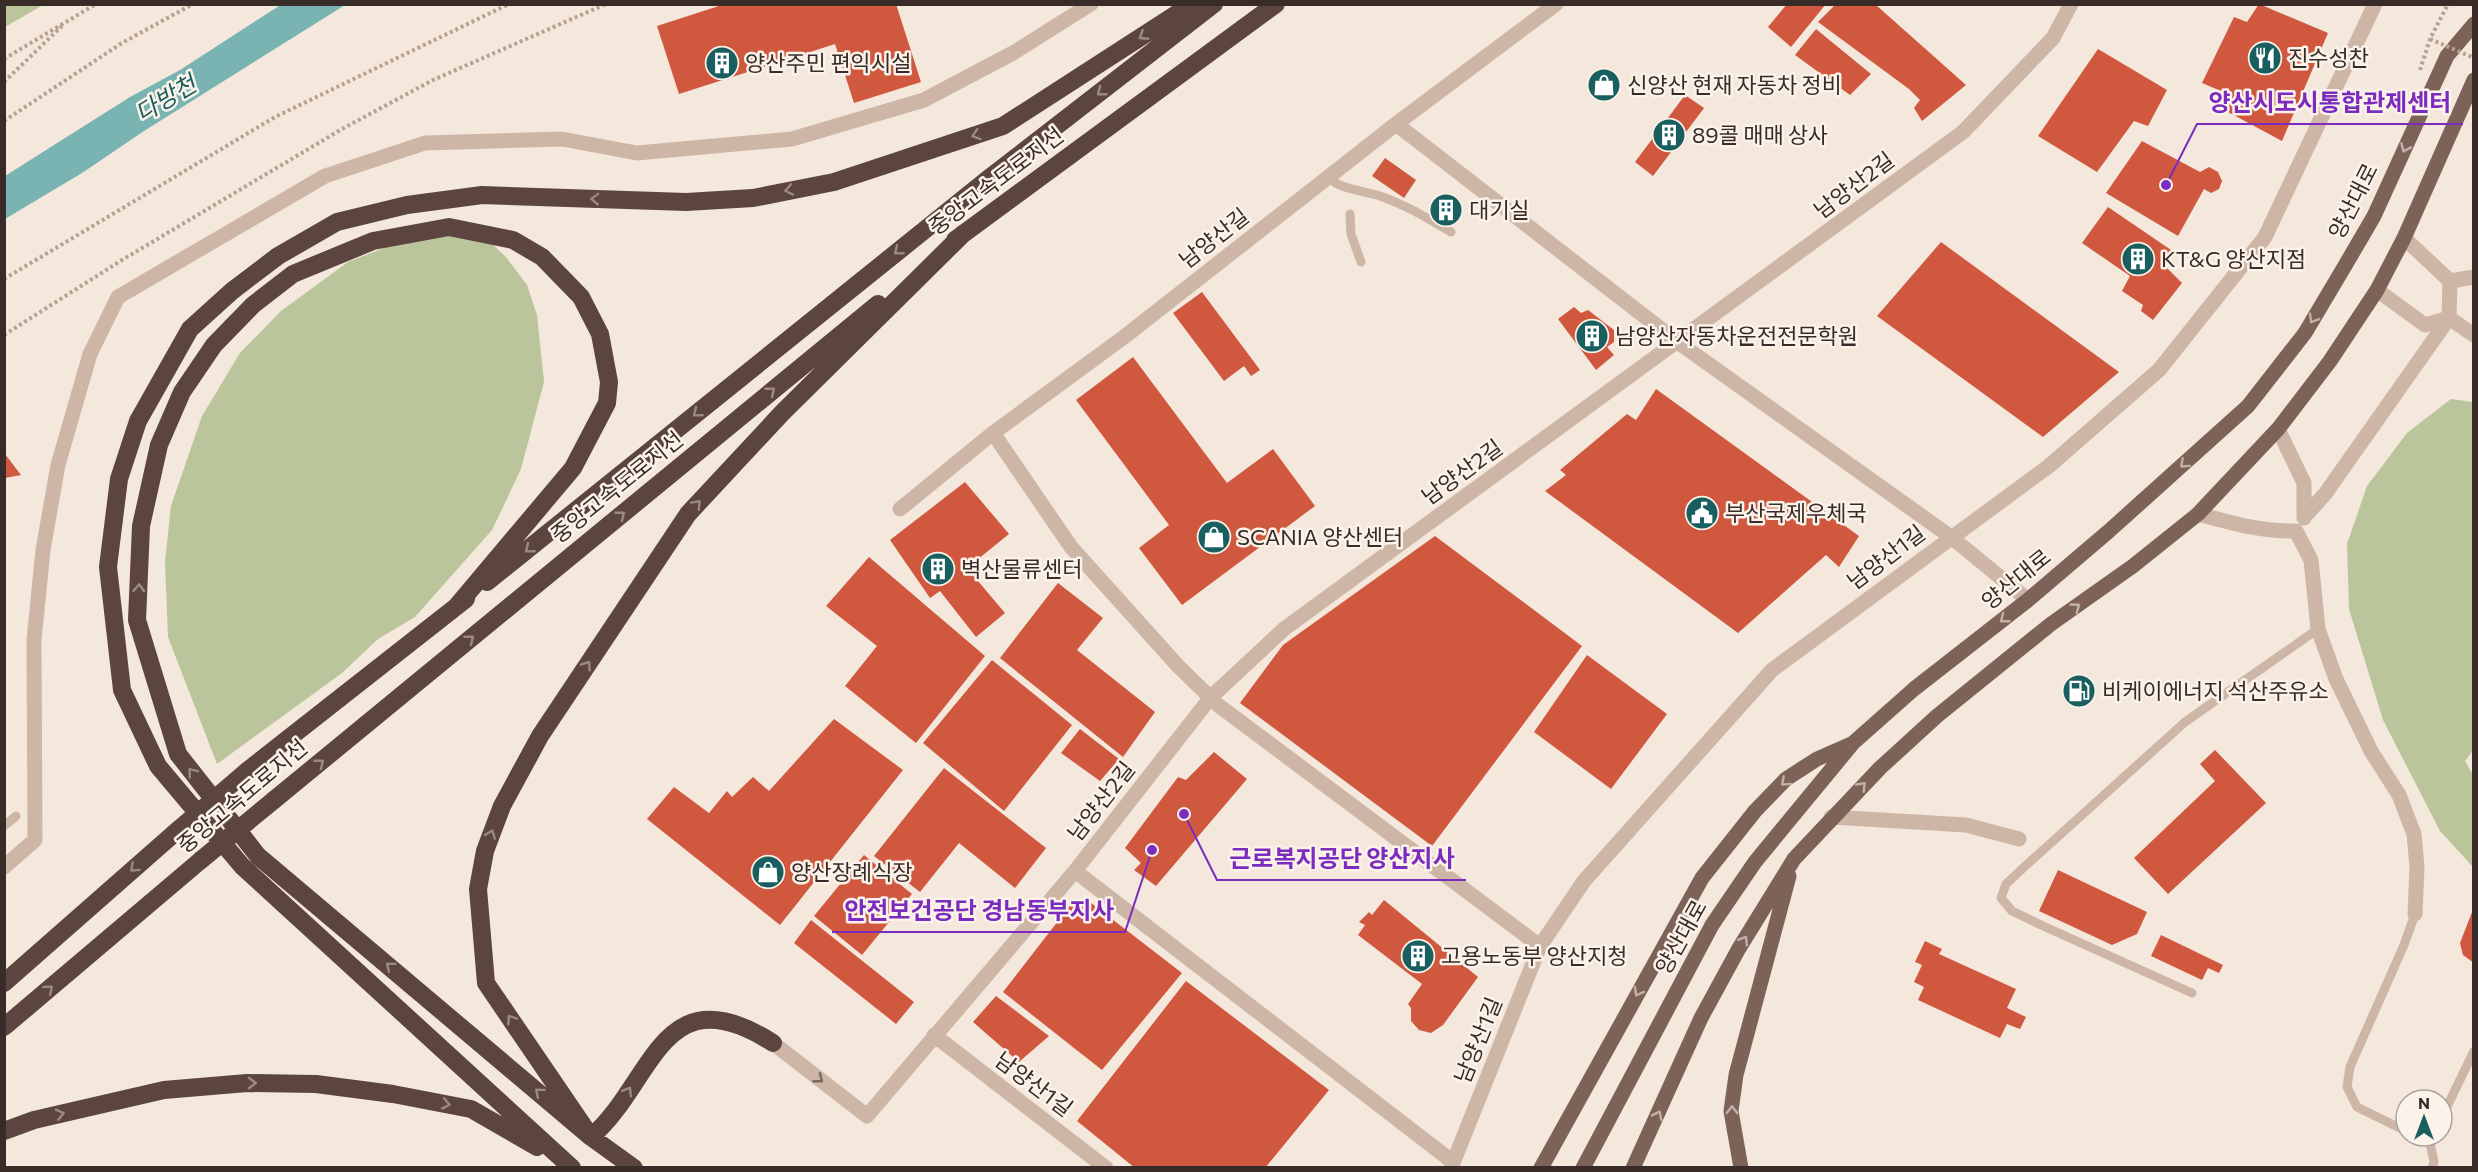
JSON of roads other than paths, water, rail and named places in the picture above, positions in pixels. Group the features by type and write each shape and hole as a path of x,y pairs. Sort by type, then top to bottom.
{"highway":[{"path":"570,1166 242,866 158,766 122,690 108,567 119,479 138,421 190,329 232,291 278,256 337,222 407,205 482,195 686,202 753,198 834,182 1003,126 1192,4"},
{"name":"중앙고속도로지선","path":"4,983 247,771 456,607 988,179 1214,4"},
{"name":"중앙고속도로지선","path":"4,1027 201,860 964,233 1276,4"},
{"path":"456,607 573,468 607,403 609,382 600,334 581,297 542,257 513,240 449,227 373,241 293,274 253,305 214,345 182,392 159,445 141,526 137,620 178,754 258,856 591,1137 634,1167"},
{"path":"591,1137 486,983 478,889 485,851 502,806 540,736 688,514 782,413 964,233"},
{"path":"591,1137 609,1122 647,1060 664,1041 684,1027 707,1021 729,1020 751,1029 773,1043"},
{"path":"4,1131 34,1120 164,1090 247,1083 316,1084 393,1094 471,1109 570,1166"}],"main road":[{"name":"양산대로","path":"1583,1167 1712,925 1755,862 1853,742 1914,689 2028,600 2248,406 2298,342 2374,216 2447,56 2474,24"},
{"path":"1633,1167 1701,1018 1738,950 1794,859 1831,817 1880,768 1937,716 2051,624 2133,566 2198,514 2278,429 2330,361 2377,290 2404,238 2474,80"},
{"path":"1541,1167 1702,878 1740,829 1786,779 1816,759 1853,742"},
{"path":"1742,1167 1731,1111 1736,1075 1794,859"}],"street":[{"path":"4,867 35,840 34,639 43,550 58,465 90,354 118,297 325,176 425,143 562,139 637,153 792,139 924,100 1013,54 1091,4"},
{"name":"남양산길","path":"900,509 993,433 1124,337 1396,124 1556,4"},
{"name":"남양산2길","path":"773,1043 867,1116 1075,871 1210,697 1284,630 1679,343 1963,132 2053,38 2071,4"},
{"name":"남양산1길","path":"1452,1165 1540,946 1584,881 1772,670 2049,466 2159,370 2265,237 2375,4"},
{"path":"1396,124 1679,343 1951,537 2028,600"},
{"path":"2296,531 2306,515 2332,485 2449,318 2450,282 2404,238"},
{"path":"2450,282 2474,277"},
{"path":"2377,290 2425,325 2449,318"},
{"path":"2449,318 2474,335"},
{"path":"2278,429 2304,483 2306,515"},
{"path":"993,433 1071,547 1178,666 1210,697 1540,946"},
{"path":"2198,514 2245,527 2296,531"},
{"path":"2296,531 2312,560 2318,629 2341,689 2370,751 2399,795 2414,834 2417,867 2415,914"},
{"path":"1831,817 1966,825 2019,839"},
{"path":"1075,871 1452,1165"},
{"name":"남양산1길","path":"934,1035 1106,1167"}],"lane":[{"path":"1328,177 1338,186 1377,195 1412,208 1450,232"},
{"path":"1350,214 1352,234 1361,262"},
{"path":"2192,993 2041,926 2012,911 2001,898 2006,884 2186,722 2318,629"},
{"path":"4,826 16,816"},
{"path":"2394,1125 2357,1107 2347,1087 2350,1067 2404,945 2415,914"},
{"path":"2454,1092 2474,1051"},
{"path":"2432,1148 2434,1162 2432,1167"}],"water":[{"name":"다방천","path":"282,4 345,5 144,131 82,173 5,219 5,176 130,97 180,70"}],"place":[{"name":"진수성찬","path":"2265,58"},
{"name":"양산주민 편익시설","path":"722,63"},
{"name":"신양산 현재 자동차 정비","path":"1604,85"},
{"name":"89콜 매매 상사","path":"1669,135"},
{"name":"양산시도시통합관제센터","path":"2166,185"},
{"name":"대기실","path":"1446,210"},
{"name":"KT&G 양산지점","path":"2138,259"},
{"name":"남양산자동차운전전문학원","path":"1592,336"},
{"name":"부산국제우체국","path":"1702,513"},
{"name":"SCANIA 양산센터","path":"1214,537"},
{"name":"벽산물류센터","path":"938,569"},
{"name":"비케이에너지 석산주유소","path":"2079,691"},
{"name":"근로복지공단 양산지사","path":"1184,814"},
{"name":"안전보건공단 경남동부지사","path":"1152,850"},
{"name":"양산장례식장","path":"768,872"},
{"name":"고용노동부 양산지청","path":"1418,956"}]}
